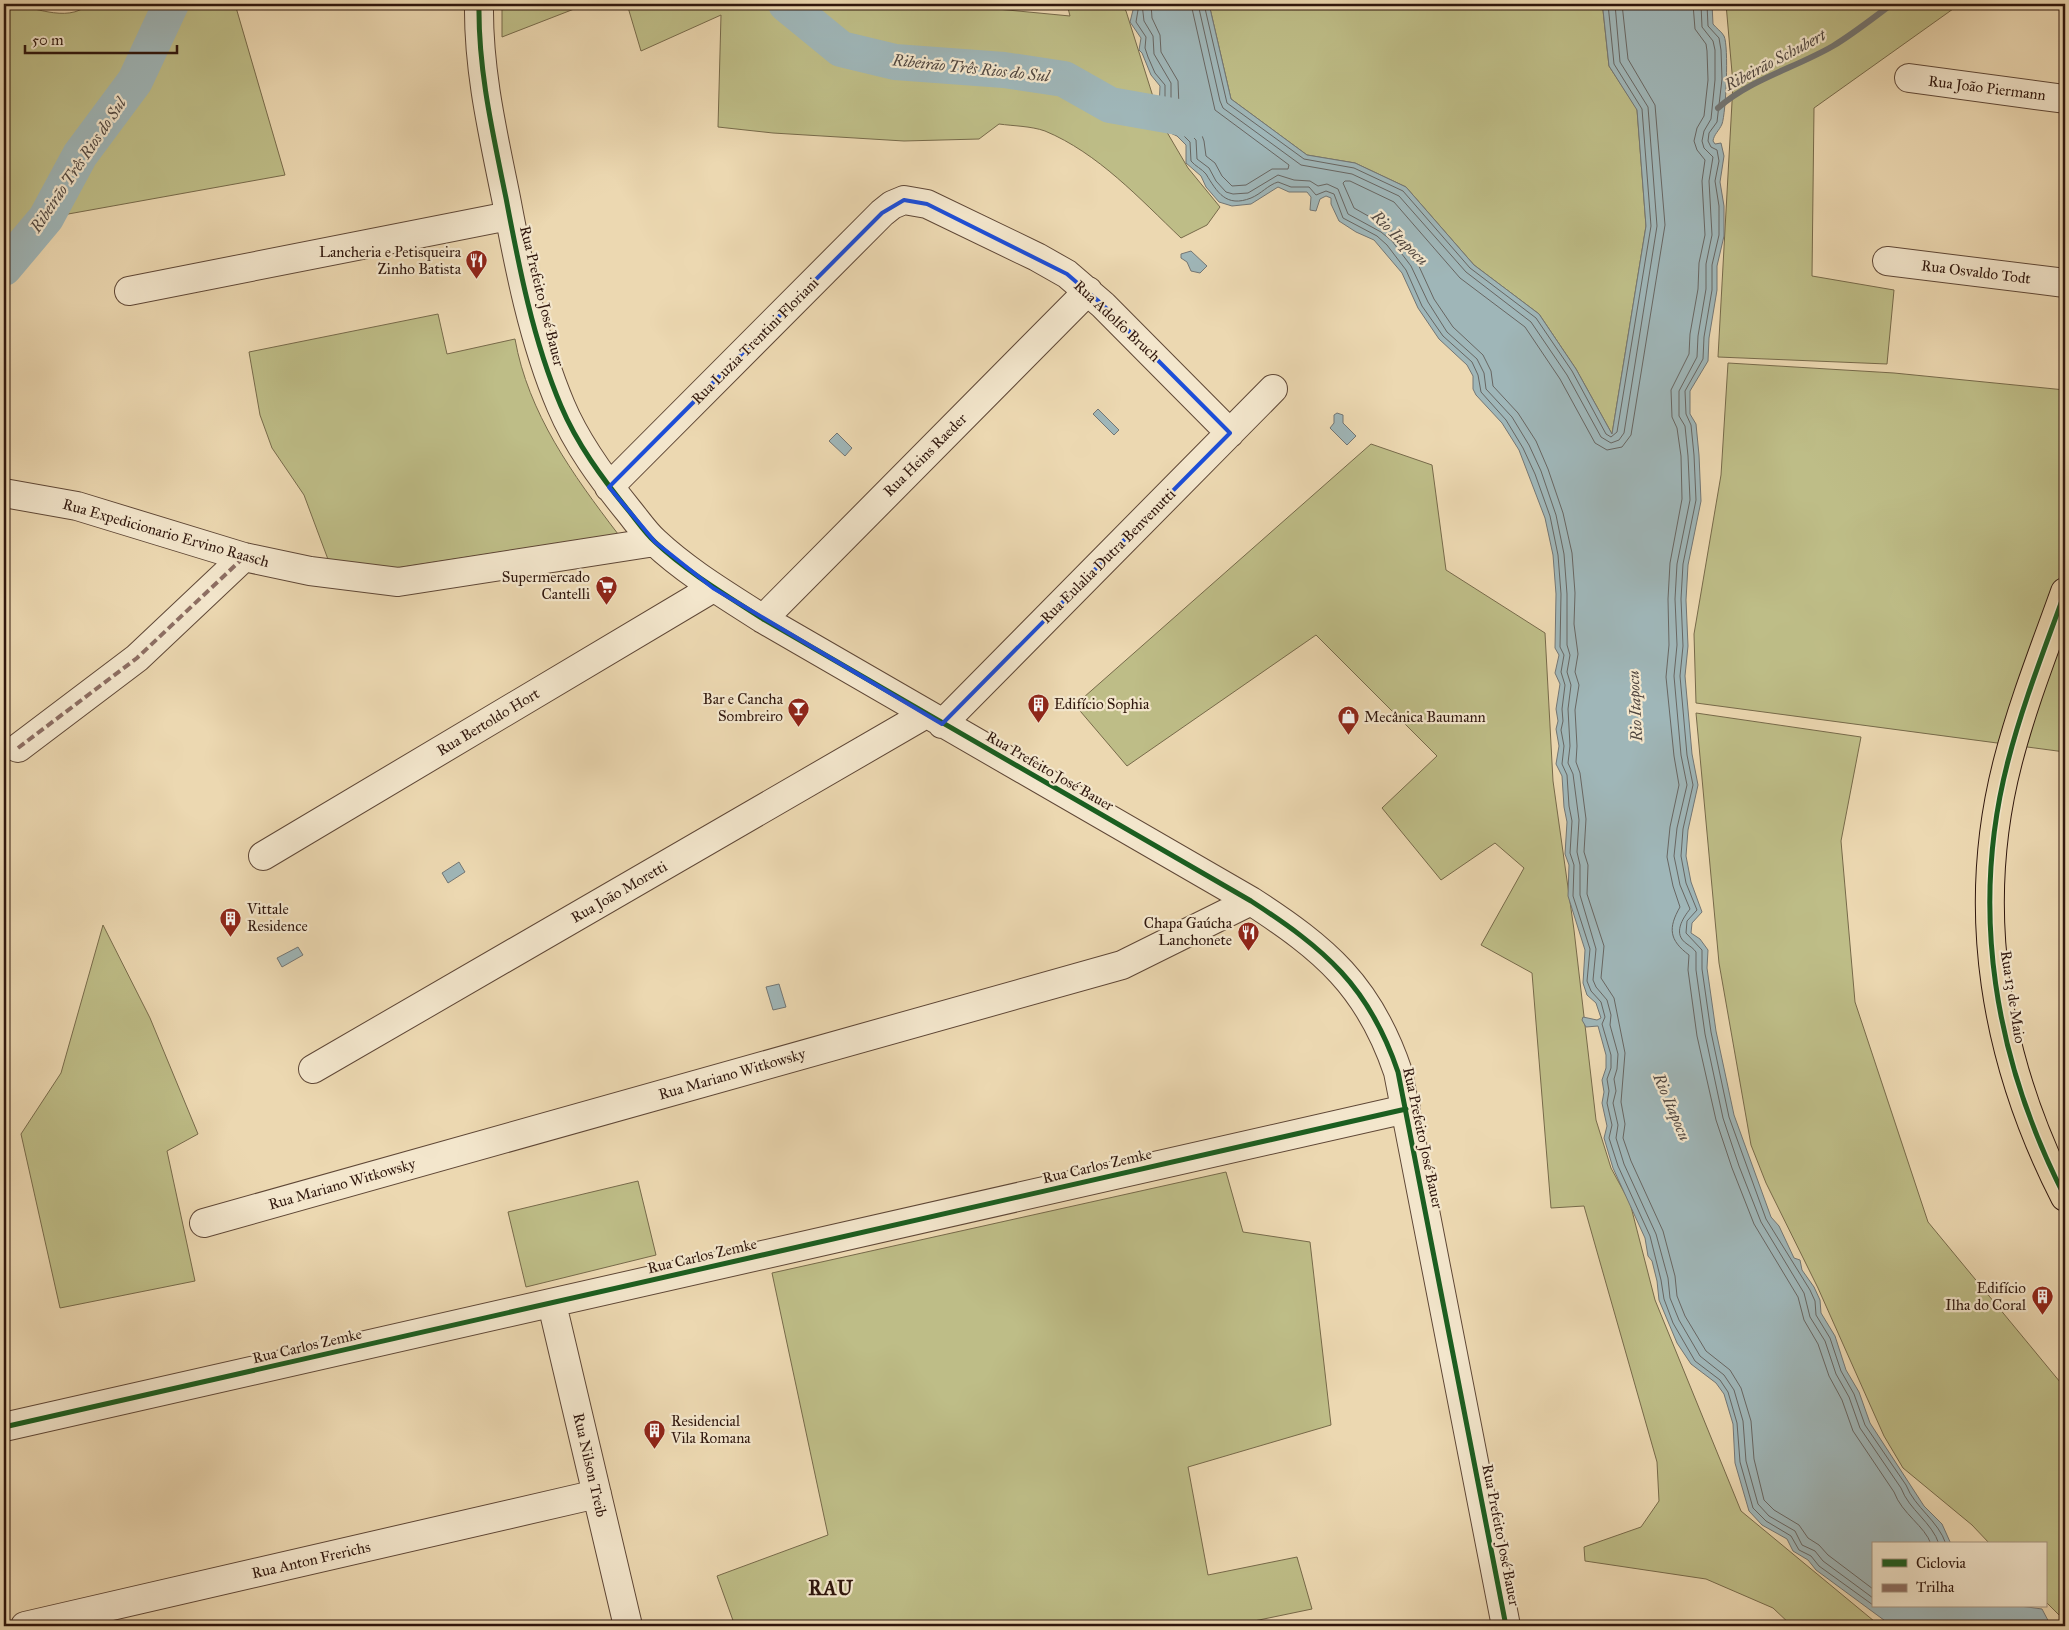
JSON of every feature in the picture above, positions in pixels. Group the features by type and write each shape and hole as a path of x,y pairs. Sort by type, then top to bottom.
{"main road":[{"name":"Rua 13 de Maio","path":"2065,592 2023,709 2008,761 1994,838 1990,916 1995,985 2008,1048 2030,1117 2065,1197"}],"street":[{"name":"Rua Prefeito José Bauer","path":"479,4 481,61 486,96 530,312 561,406 582,447 609,487 655,542 713,588 762,619 1251,902 1295,930 1323,952 1348,978 1371,1010 1389,1045 1398,1072 1506,1626"},
{"name":"Rua João Piermann","path":"1908,78 2065,98"},
{"name":"Rua Adolfo Bruch","path":"904,200 927,204 1037,257 1088,291 1230,433"},
{"name":"Rua Luzia Trentini Floriani","path":"609,487 882,213 892,205 904,200"},
{"path":"129,291 509,216"},
{"name":"Rua Osvaldo Todt","path":"1887,261 2065,283"},
{"name":"Rua Heins Raeder","path":"762,619 1088,291"},
{"name":"Rua Eulalia Dutra Benvenutti","path":"934,719 1230,433 1273,389"},
{"name":"Rua Expedicionario Ervino Raasch","path":"4,493 78,506 244,557 310,571 398,582 655,542"},
{"path":"18,748 137,658 244,557"},
{"name":"Rua Bertoldo Hort","path":"262,856 713,588"},
{"name":"Rua João Moretti","path":"313,1069 934,719"},
{"name":"Rua Mariano Witkowsky","path":"204,1223 1122,965 1251,902"},
{"name":"Rua Carlos Zemke","path":"4,1427 1406,1109"},
{"name":"Rua Nilson Treib","path":"552,1304 628,1626"},
{"name":"Rua Anton Frerichs","path":"25,1626 597,1494"}],"highlighted area":[{"path":"904,200 927,204 1067,274 1103,305 1230,433 942,724 713,588 655,542 609,487 882,213"}],"shaded area":[{"path":"4,4 48,12 70,13 80,10 89,4 235,4 285,175 46,218 4,268"},
{"path":"502,4 587,4 502,37"},
{"path":"627,4 945,4 1070,16 1067,4 1120,4 1126,11 1161,122 1188,168 1220,207 1207,225 1181,238 1101,164 1064,140 1040,129 1028,127 999,124 979,139 904,141 773,133 718,127 721,15 641,51"},
{"path":"1209,4 1604,4 1609,66 1637,109 1646,226 1612,434 1576,369 1539,314 1474,265 1406,187 1355,163 1307,155 1231,99"},
{"path":"1726,4 1960,4 1814,108 1812,276 1894,290 1887,364 1718,357 1733,84"},
{"path":"438,314 447,354 515,339 521,366 541,418 569,466 618,534 390,569 329,562 304,495 272,448 260,415 249,352"},
{"path":"1728,363 1894,373 2065,390 2065,752 1696,703 1694,634 1721,475"},
{"path":"1371,444 1432,465 1446,570 1545,633 1553,781 1574,930 1596,1120 1611,1168 1630,1203 1655,1300 1741,1511 1880,1626 1792,1626 1773,1608 1706,1579 1585,1561 1584,1547 1641,1527 1659,1501 1657,1462 1584,1206 1551,1208 1532,973 1481,945 1524,868 1495,843 1441,880 1382,808 1437,756 1316,635 1127,766 1075,705"},
{"path":"1696,713 1861,737 1841,841 1855,1002 1928,1222 2065,1388 2065,1621 2046,1602 2046,1542 1988,1542 1972,1525 1903,1468 1884,1436 1818,1288 1766,1183 1751,1145 1719,963"},
{"path":"103,925 150,1018 198,1134 167,1151 195,1281 60,1308 21,1134 61,1073"},
{"path":"1226,1172 1243,1232 1310,1242 1331,1425 1188,1467 1208,1575 1297,1557 1312,1609 1230,1626 735,1626 717,1576 828,1535 772,1273"},
{"path":"638,1181 656,1255 526,1287 508,1212"}],"water":[{"name":"Rio Itapocu","path":"1129,4 1209,4 1231,99 1307,155 1355,163 1406,187 1474,265 1539,314 1576,369 1612,434 1646,226 1637,110 1609,66 1604,4 1712,4 1713,24 1722,33 1726,42 1725,107 1722,124 1713,141 1715,144 1721,143 1724,156 1720,182 1724,206 1724,236 1717,266 1717,290 1709,338 1708,361 1690,391 1690,414 1696,424 1701,501 1688,565 1686,600 1688,646 1685,676 1692,754 1698,785 1688,830 1686,856 1691,882 1702,912 1692,923 1691,933 1700,939 1708,950 1707,968 1716,1031 1734,1115 1771,1217 1779,1226 1794,1258 1800,1260 1802,1270 1814,1287 1820,1300 1821,1313 1835,1336 1846,1370 1859,1392 1870,1423 1924,1506 1942,1524 1950,1542 1872,1542 1872,1608 2035,1608 2042,1609 2051,1626 1892,1626 1816,1570 1808,1560 1793,1551 1787,1539 1762,1525 1749,1511 1735,1463 1733,1424 1724,1394 1716,1383 1691,1364 1677,1343 1659,1300 1657,1281 1652,1261 1648,1256 1645,1238 1613,1168 1604,1138 1607,1126 1602,1103 1604,1092 1602,1080 1606,1068 1606,1055 1598,1026 1586,1027 1582,1020 1583,1017 1597,1020 1601,1018 1596,1003 1587,995 1583,983 1585,950 1568,896 1569,865 1565,854 1567,822 1562,776 1556,764 1559,746 1556,729 1558,721 1556,709 1560,684 1555,673 1559,655 1555,648 1556,594 1553,555 1545,518 1519,450 1502,423 1476,395 1473,389 1473,376 1467,365 1439,339 1418,308 1402,273 1374,240 1356,232 1339,221 1331,204 1331,198 1326,196 1320,199 1316,211 1310,210 1311,197 1307,192 1289,192 1278,187 1251,204 1232,206 1219,202 1206,187 1201,176 1186,163 1186,145 1177,136 1166,131 1159,109 1160,86 1151,75 1139,50 1141,38 1130,22 1133,10"},
{"path":"1191,251 1207,266 1200,273 1191,271 1187,262 1181,258 1181,254"},
{"path":"1098,409 1119,430 1114,435 1093,414"},
{"path":"1337,413 1343,415 1343,423 1356,436 1347,445 1330,428 1334,423 1334,415"},
{"path":"837,433 852,448 845,456 829,441"},
{"path":"459,862 465,872 448,883 442,873"},
{"path":"298,947 303,955 282,967 277,958"},
{"path":"779,984 786,1007 773,1010 766,987"}],"waterway":[{"name":"Ribeirão Três Rios do Sul","path":"4,268 46,218 80,155 135,81 171,4"},
{"name":"Ribeirão Três Rios do Sul","path":"786,4 841,49 895,62 1004,70 1064,79 1110,105 1195,120"},
{"name":"Ribeirão Schubert","path":"1718,108 1759,81 1833,46 1892,4"}],"marked path":[{"path":"18,748 137,658 244,557"}],"cycle path":[{"path":"479,4 481,53 491,126 522,277 542,355 567,420 582,447 609,486 648,535 693,573 763,619 1251,901 1301,936 1322,954 1341,972 1373,1016 1398,1072 1506,1626"},
{"path":"2065,592 2027,697 2008,761 1996,817 1991,873 1990,929 1996,984 2006,1038 2021,1092 2041,1145 2065,1197"},
{"path":"4,1427 1406,1109"}],"place":[{"name":"Lancheria e Petisqueira Zinho Batista","path":"477,280"},
{"name":"Supermercado Cantelli","path":"606,605"},
{"name":"Edifício Sophia","path":"1038,723"},
{"name":"Bar e Cancha Sombreiro","path":"799,727"},
{"name":"Mecânica Baumann","path":"1348,736"},
{"name":"Vittale Residence","path":"231,937"},
{"name":"Chapa Gaúcha Lanchonete","path":"1248,951"},
{"name":"Edifício Ilha do Coral","path":"2042,1316"},
{"name":"Residencial Vila Romana","path":"655,1449"}],"district":[{"name":"RAU","path":"831,1588"}]}
